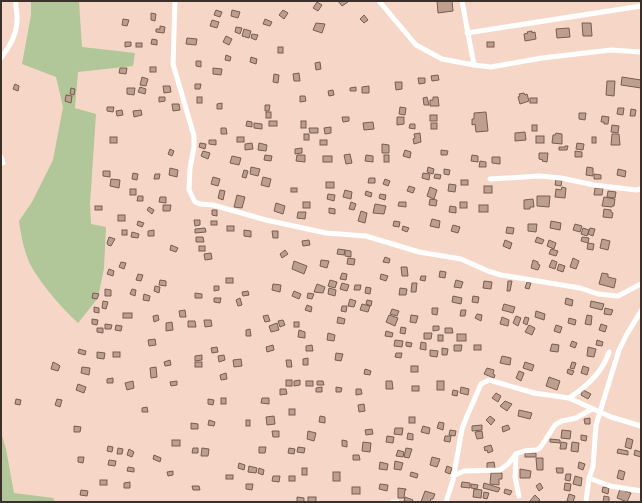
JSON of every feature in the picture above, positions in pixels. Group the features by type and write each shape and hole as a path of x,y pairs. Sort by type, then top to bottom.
{"street":[{"path":"1,58 12,43 16,29 18,20 15,6 16,1"},
{"path":"175,1 173,64 194,136 194,147 190,162 189,181 190,190 195,202 213,205 266,220 326,233 366,236 419,252 461,259 501,275 580,288 598,294 618,296 641,284"},
{"path":"379,1 416,45 442,59 491,67 542,58 611,50 641,52"},
{"path":"462,1 474,65"},
{"path":"467,33 641,6"},
{"path":"490,179 539,176 568,179 594,185 636,190 641,189"},
{"path":"586,502 589,478 593,467 596,425 600,411 619,350 641,311"},
{"path":"569,398 582,389 593,378 601,368 609,352"},
{"path":"446,502 453,480 462,429 481,384 484,381 489,380 534,393 569,398 627,423 641,426"},
{"path":"453,476 464,471 500,470 508,464 516,454 540,448 555,425 562,421 576,418 592,408"},
{"path":"516,454 515,477 519,496"},
{"path":"589,478 610,486 641,490"}],"green space":[{"path":"31,1 79,1 82,47 135,53 133,66 78,72 75,108 96,114 90,204 91,224 106,227 104,268 98,298 78,323 54,298 34,271 22,240 19,221 32,202 53,160 63,107 56,77 22,64 31,15"},
{"path":"1,432 6,449 14,493 53,498 55,502 1,502"}],"building":[{"path":"338,1 347,1 348,2 342,6"},
{"path":"437,1 452,1 453,11 438,13"},
{"path":"317,2 322,5 318,11 313,8"},
{"path":"216,10 222,12 220,17 214,15"},
{"path":"232,10 240,12 238,18 231,16"},
{"path":"283,10 288,13 284,19 279,15"},
{"path":"151,13 156,14 155,21 151,20"},
{"path":"364,15 368,20 364,23 360,19"},
{"path":"123,19 129,20 127,26 122,25"},
{"path":"265,19 272,22 270,26 263,24"},
{"path":"212,20 219,22 217,28 210,26"},
{"path":"316,23 325,24 322,33 313,30"},
{"path":"582,23 591,23 592,36 583,36"},
{"path":"160,26 165,27 164,33 156,32 156,29 160,29"},
{"path":"236,27 242,28 240,34 235,32"},
{"path":"569,28 570,37 557,38 556,29"},
{"path":"244,29 251,31 249,38 242,36"},
{"path":"532,31 532,33 535,32 536,39 525,41 524,34"},
{"path":"252,34 258,35 256,40 251,38"},
{"path":"226,36 232,39 229,45 223,42"},
{"path":"187,38 197,39 196,45 186,44"},
{"path":"152,39 157,40 157,45 151,44"},
{"path":"125,42 131,42 131,46 125,47"},
{"path":"487,42 494,42 494,47 487,47"},
{"path":"136,43 142,43 142,47 136,47"},
{"path":"278,47 283,47 283,53 278,53"},
{"path":"226,55 231,57 230,61 225,60"},
{"path":"251,57 257,59 256,64 250,62"},
{"path":"196,61 201,61 201,67 196,66"},
{"path":"320,62 321,69 316,70 315,63"},
{"path":"150,67 156,67 156,72 150,72"},
{"path":"120,68 127,68 126,74 119,73"},
{"path":"213,68 222,69 221,75 213,74"},
{"path":"299,73 300,81 294,81 293,74"},
{"path":"274,74 279,75 278,83 273,82"},
{"path":"438,75 439,80 432,81 431,76"},
{"path":"142,77 148,79 146,86 140,85"},
{"path":"622,77 641,80 641,88 621,85"},
{"path":"418,78 425,78 425,83 419,84"},
{"path":"607,81 615,81 614,96 606,95"},
{"path":"395,82 402,82 402,89 396,90"},
{"path":"15,84 19,86 18,91 13,89"},
{"path":"195,84 201,84 200,89 195,89"},
{"path":"163,86 170,86 171,92 164,93"},
{"path":"369,86 369,93 362,93 362,87"},
{"path":"140,87 146,89 145,94 138,92"},
{"path":"356,87 356,91 350,91 350,88"},
{"path":"71,88 75,89 74,95 70,94"},
{"path":"127,88 135,88 134,95 127,94"},
{"path":"333,90 334,95 329,96 328,91"},
{"path":"524,93 525,95 527,94 529,101 520,104 518,97 520,96 519,94"},
{"path":"66,95 72,96 71,103 65,101"},
{"path":"300,96 305,96 306,101 300,102"},
{"path":"159,97 165,97 165,101 159,102"},
{"path":"197,97 202,97 202,103 197,103"},
{"path":"427,97 429,105 424,105 423,98"},
{"path":"433,97 438,97 439,106 430,106 430,100 433,100"},
{"path":"530,98 537,98 537,103 530,103"},
{"path":"222,103 222,109 217,109 217,104"},
{"path":"172,104 179,104 180,110 173,111"},
{"path":"265,105 270,105 269,111 265,111"},
{"path":"107,107 114,107 113,112 107,111"},
{"path":"400,107 406,108 405,115 399,114"},
{"path":"618,108 624,108 623,115 617,114"},
{"path":"631,109 636,110 635,116 630,116"},
{"path":"122,110 123,115 117,116 116,111"},
{"path":"141,110 142,115 134,117 133,111"},
{"path":"266,112 271,112 271,118 266,118"},
{"path":"486,112 488,131 476,132 475,124 472,125 474,113"},
{"path":"579,113 586,113 585,120 579,119"},
{"path":"430,115 437,115 437,121 430,121"},
{"path":"602,116 609,117 608,124 601,122"},
{"path":"342,117 349,117 349,121 343,122"},
{"path":"397,117 404,117 404,124 397,125"},
{"path":"247,121 252,122 252,127 246,126"},
{"path":"269,121 277,121 277,126 269,126"},
{"path":"301,121 306,121 306,128 301,128"},
{"path":"373,122 374,129 364,130 363,123"},
{"path":"254,123 262,124 262,129 254,128"},
{"path":"431,123 437,123 437,129 431,129"},
{"path":"410,124 415,124 415,129 409,128"},
{"path":"532,125 537,125 537,131 532,131"},
{"path":"612,125 619,126 618,133 611,132"},
{"path":"331,127 331,133 325,134 324,128"},
{"path":"221,128 226,128 227,134 221,134"},
{"path":"309,128 318,128 318,133 310,133"},
{"path":"525,132 526,140 515,141 515,133"},
{"path":"420,133 421,142 414,144 414,134"},
{"path":"556,133 562,134 562,144 552,143 553,135"},
{"path":"304,134 309,134 309,140 304,140"},
{"path":"612,134 619,134 620,145 611,145"},
{"path":"536,136 544,136 544,143 536,143"},
{"path":"110,137 117,137 117,143 110,143"},
{"path":"237,137 244,137 244,142 237,142"},
{"path":"592,137 596,137 596,143 592,143"},
{"path":"209,140 216,140 216,145 209,144"},
{"path":"320,140 327,140 327,145 320,145"},
{"path":"200,143 206,144 205,149 199,147"},
{"path":"252,143 253,149 245,150 245,144"},
{"path":"259,143 267,145 266,151 258,150"},
{"path":"577,143 584,144 583,150 576,149"},
{"path":"382,144 389,145 389,153 382,153"},
{"path":"568,146 567,150 559,150 559,147"},
{"path":"302,148 302,153 295,154 295,149"},
{"path":"170,149 174,151 172,156 168,154"},
{"path":"405,150 411,152 410,158 403,156"},
{"path":"441,150 448,151 447,155 441,155"},
{"path":"203,151 210,153 208,159 201,156"},
{"path":"575,151 582,152 582,157 575,157"},
{"path":"539,153 548,153 547,162 539,159"},
{"path":"350,154 352,163 346,164 344,155"},
{"path":"265,155 272,156 271,161 264,160"},
{"path":"297,155 305,155 305,162 296,161"},
{"path":"366,155 373,156 373,162 365,161"},
{"path":"384,155 389,155 389,162 384,162"},
{"path":"472,155 478,156 478,162 471,161"},
{"path":"232,156 241,158 239,165 230,163"},
{"path":"323,156 332,156 332,162 323,162"},
{"path":"492,157 500,157 500,164 492,163"},
{"path":"480,161 486,162 486,167 479,167"},
{"path":"251,167 260,169 258,176 250,174"},
{"path":"428,167 434,169 433,174 427,172"},
{"path":"587,167 593,168 593,176 586,175"},
{"path":"170,168 178,170 177,177 169,175"},
{"path":"444,169 450,170 449,175 444,174"},
{"path":"618,169 626,171 625,177 617,175"},
{"path":"244,170 248,171 246,178 242,177"},
{"path":"103,171 110,171 110,177 103,176"},
{"path":"133,173 138,174 137,180 132,179"},
{"path":"423,173 430,174 429,180 422,178"},
{"path":"155,174 160,174 159,179 154,179"},
{"path":"435,174 441,175 440,179 434,178"},
{"path":"594,174 601,175 601,179 594,179"},
{"path":"213,177 220,179 218,186 211,184"},
{"path":"263,177 271,179 269,187 261,185"},
{"path":"369,178 375,178 375,183 368,183"},
{"path":"111,179 120,180 119,188 110,186"},
{"path":"385,179 390,181 388,186 383,184"},
{"path":"556,179 562,180 561,186 555,185"},
{"path":"461,180 468,180 468,185 461,185"},
{"path":"326,182 334,182 334,188 326,188"},
{"path":"449,184 456,185 455,192 448,191"},
{"path":"409,186 415,188 413,193 407,191"},
{"path":"484,186 492,186 492,193 484,193"},
{"path":"430,187 437,190 434,199 427,196"},
{"path":"562,187 566,188 565,198 555,197 556,189 561,190"},
{"path":"291,188 297,188 297,192 291,192"},
{"path":"595,188 603,188 602,195 594,195"},
{"path":"130,189 136,189 136,195 130,195"},
{"path":"220,190 225,191 223,200 218,198"},
{"path":"345,190 352,192 351,199 343,197"},
{"path":"366,191 372,193 371,197 365,195"},
{"path":"608,191 616,192 615,198 607,197"},
{"path":"328,194 335,195 334,201 327,199"},
{"path":"380,194 386,195 385,200 379,198"},
{"path":"237,195 245,197 242,208 234,207"},
{"path":"138,196 143,196 143,201 137,201"},
{"path":"537,196 550,196 549,207 537,206"},
{"path":"160,197 166,197 166,203 159,202"},
{"path":"604,197 615,199 614,206 602,206"},
{"path":"430,199 437,200 436,206 429,205"},
{"path":"533,199 534,207 524,209 524,200"},
{"path":"303,202 310,202 310,208 303,208"},
{"path":"351,202 356,204 354,210 349,209"},
{"path":"399,202 406,202 406,207 398,206"},
{"path":"460,202 467,202 467,208 460,208"},
{"path":"276,203 285,206 283,214 274,211"},
{"path":"375,204 386,206 384,214 373,213"},
{"path":"163,205 171,205 170,211 163,211"},
{"path":"479,205 488,205 488,212 479,212"},
{"path":"95,206 102,206 102,210 95,210"},
{"path":"450,206 456,207 456,213 449,212"},
{"path":"149,207 154,210 152,214 147,210"},
{"path":"329,208 335,209 335,214 329,213"},
{"path":"604,209 611,210 613,213 612,218 603,217"},
{"path":"212,210 217,210 217,216 212,215"},
{"path":"361,211 367,213 365,223 358,221"},
{"path":"298,212 306,212 305,219 297,218"},
{"path":"118,215 125,215 125,221 118,221"},
{"path":"432,219 440,221 439,228 430,226"},
{"path":"194,220 200,220 200,225 195,226"},
{"path":"138,221 144,223 142,227 137,225"},
{"path":"211,221 217,221 217,225 211,225"},
{"path":"394,221 400,222 399,227 393,226"},
{"path":"551,221 561,223 560,230 550,228"},
{"path":"528,224 537,224 536,232 528,231"},
{"path":"575,224 582,226 580,232 573,230"},
{"path":"453,225 460,227 458,233 451,231"},
{"path":"227,226 234,226 234,231 227,231"},
{"path":"403,226 409,228 407,232 402,230"},
{"path":"507,227 514,228 513,234 506,233"},
{"path":"205,228 206,232 195,233 195,229"},
{"path":"583,228 589,230 587,236 581,234"},
{"path":"590,228 595,229 593,236 588,234"},
{"path":"122,230 127,230 127,235 122,235"},
{"path":"154,230 154,236 148,236 148,231"},
{"path":"244,230 251,231 251,237 244,236"},
{"path":"272,231 278,231 278,238 273,238"},
{"path":"132,232 139,234 138,238 131,237"},
{"path":"109,237 115,239 111,246 107,243"},
{"path":"196,237 203,237 204,242 196,242"},
{"path":"537,237 544,240 542,244 535,242"},
{"path":"582,237 589,238 588,243 581,241"},
{"path":"602,239 610,241 608,250 600,248"},
{"path":"309,240 310,245 303,246 302,241"},
{"path":"505,240 512,243 510,249 503,246"},
{"path":"549,240 556,243 554,249 547,246"},
{"path":"588,243 594,244 593,250 587,249"},
{"path":"171,245 178,248 176,252 170,250"},
{"path":"199,246 205,246 205,251 199,251"},
{"path":"338,249 345,250 344,255 337,254"},
{"path":"551,249 558,251 556,256 549,254"},
{"path":"285,250 288,254 282,258 280,254"},
{"path":"345,250 351,251 351,257 345,256"},
{"path":"211,253 212,259 205,260 204,254"},
{"path":"385,257 390,259 389,263 383,262"},
{"path":"348,258 355,259 354,265 347,264"},
{"path":"573,258 579,261 576,269 570,267"},
{"path":"321,260 329,261 327,268 320,266"},
{"path":"533,260 538,262 540,265 538,270 531,268"},
{"path":"552,260 557,262 555,269 549,267"},
{"path":"294,261 307,266 304,274 292,269"},
{"path":"121,262 126,263 124,269 119,267"},
{"path":"559,264 565,266 563,272 557,270"},
{"path":"401,267 407,267 408,276 402,276"},
{"path":"109,269 114,271 113,276 107,274"},
{"path":"440,271 446,272 445,278 439,277"},
{"path":"342,273 347,274 346,280 340,279"},
{"path":"602,273 608,274 608,277 616,279 614,288 599,284"},
{"path":"138,274 143,275 141,281 136,280"},
{"path":"381,274 388,276 386,281 380,279"},
{"path":"421,276 426,276 425,281 420,280"},
{"path":"226,278 233,278 233,283 226,283"},
{"path":"160,280 166,281 166,286 159,285"},
{"path":"330,280 337,282 335,288 328,286"},
{"path":"456,280 463,282 461,288 454,287"},
{"path":"484,281 492,282 491,289 483,288"},
{"path":"508,281 512,281 510,291 507,291"},
{"path":"527,282 531,283 529,289 525,288"},
{"path":"342,283 349,285 347,291 340,289"},
{"path":"412,283 417,283 416,292 411,292"},
{"path":"273,284 281,285 280,292 272,290"},
{"path":"317,284 325,287 323,293 314,292"},
{"path":"355,285 361,285 360,290 354,290"},
{"path":"155,286 160,287 159,293 154,291"},
{"path":"214,286 219,286 219,290 214,291"},
{"path":"366,287 371,288 370,294 365,293"},
{"path":"329,288 336,290 335,296 328,294"},
{"path":"400,288 407,289 406,295 399,295"},
{"path":"105,289 111,290 111,296 105,296"},
{"path":"132,289 136,290 135,296 130,294"},
{"path":"248,291 249,295 243,296 242,292"},
{"path":"294,291 301,294 299,299 292,296"},
{"path":"93,293 99,294 97,299 92,298"},
{"path":"195,293 202,294 202,298 195,298"},
{"path":"308,293 314,294 312,299 307,298"},
{"path":"144,294 150,296 149,301 143,300"},
{"path":"453,296 462,298 461,304 452,302"},
{"path":"473,296 479,297 478,303 472,302"},
{"path":"214,298 221,298 220,303 214,302"},
{"path":"240,298 242,305 238,306 236,300"},
{"path":"566,298 573,300 572,306 565,304"},
{"path":"350,299 356,301 354,307 348,306"},
{"path":"367,300 372,301 371,306 366,304"},
{"path":"103,301 108,302 106,309 102,308"},
{"path":"591,301 604,304 602,310 590,307"},
{"path":"362,304 370,306 368,312 360,310"},
{"path":"504,304 515,307 513,313 502,310"},
{"path":"307,305 312,307 311,312 305,310"},
{"path":"342,306 347,306 346,312 341,311"},
{"path":"94,307 99,308 99,313 94,312"},
{"path":"432,308 438,308 437,315 432,314"},
{"path":"605,308 613,310 611,315 604,314"},
{"path":"392,309 399,311 397,316 390,314"},
{"path":"185,310 186,317 180,317 179,311"},
{"path":"461,310 466,310 465,316 460,316"},
{"path":"536,311 545,314 544,320 535,317"},
{"path":"123,313 132,313 132,318 123,318"},
{"path":"477,314 482,315 481,321 475,318"},
{"path":"158,315 159,320 154,322 153,316"},
{"path":"268,315 270,321 265,322 263,316"},
{"path":"389,315 398,318 395,326 386,322"},
{"path":"411,315 418,316 416,323 410,322"},
{"path":"587,315 592,316 591,325 585,324"},
{"path":"516,316 521,318 518,326 513,323"},
{"path":"338,317 345,319 344,324 337,323"},
{"path":"502,317 509,320 508,326 500,324"},
{"path":"525,317 529,318 527,325 523,323"},
{"path":"569,318 576,320 575,325 568,323"},
{"path":"92,319 98,320 97,325 92,324"},
{"path":"204,320 211,320 212,326 205,327"},
{"path":"283,320 285,325 280,327 278,321"},
{"path":"188,321 195,321 196,327 188,327"},
{"path":"172,322 173,330 166,331 166,323"},
{"path":"294,322 299,322 299,327 294,327"},
{"path":"277,323 279,330 271,332 269,326"},
{"path":"105,324 112,325 111,329 105,329"},
{"path":"601,324 607,326 605,332 599,330"},
{"path":"116,325 122,326 121,331 115,330"},
{"path":"529,325 535,328 532,335 525,332"},
{"path":"556,325 562,327 560,333 554,331"},
{"path":"433,326 439,326 439,330 433,331"},
{"path":"401,327 406,328 405,334 400,333"},
{"path":"97,328 103,328 103,333 97,332"},
{"path":"445,328 452,328 453,333 445,333"},
{"path":"250,329 251,336 246,336 246,330"},
{"path":"299,330 305,332 305,338 298,337"},
{"path":"386,331 393,333 392,337 385,336"},
{"path":"328,333 335,335 334,341 327,340"},
{"path":"424,333 432,333 431,339 424,339"},
{"path":"457,334 466,334 466,341 457,341"},
{"path":"438,335 443,335 443,341 438,341"},
{"path":"155,339 156,345 149,346 148,340"},
{"path":"395,340 403,341 402,347 394,346"},
{"path":"597,340 603,342 602,346 596,345"},
{"path":"572,341 577,343 575,348 570,346"},
{"path":"406,342 412,343 411,347 406,346"},
{"path":"421,342 426,343 426,350 420,349"},
{"path":"552,344 559,345 558,352 550,351"},
{"path":"273,345 274,350 267,352 266,347"},
{"path":"312,345 313,351 306,351 306,346"},
{"path":"454,345 462,345 461,351 454,351"},
{"path":"474,345 481,345 481,350 474,350"},
{"path":"217,347 218,352 212,353 211,348"},
{"path":"588,347 596,349 594,357 587,356"},
{"path":"442,348 448,349 447,355 442,355"},
{"path":"79,349 86,351 85,355 78,353"},
{"path":"430,350 438,351 437,357 430,356"},
{"path":"97,352 105,353 104,359 97,358"},
{"path":"113,352 120,352 120,357 113,357"},
{"path":"336,353 343,354 341,361 335,360"},
{"path":"396,353 402,353 401,358 395,357"},
{"path":"202,355 202,360 195,361 195,356"},
{"path":"224,355 225,360 219,362 218,356"},
{"path":"502,356 511,358 510,365 500,363"},
{"path":"308,358 308,365 303,365 303,359"},
{"path":"241,359 242,366 234,367 233,360"},
{"path":"170,360 171,365 165,366 164,362"},
{"path":"286,360 291,360 292,367 287,367"},
{"path":"53,362 60,366 58,371 51,369"},
{"path":"195,362 202,362 202,367 195,367"},
{"path":"525,362 534,365 532,371 523,368"},
{"path":"572,362 576,363 574,369 570,368"},
{"path":"411,366 418,366 418,372 411,372"},
{"path":"583,366 589,368 587,375 581,373"},
{"path":"82,367 90,368 89,375 81,373"},
{"path":"156,367 157,377 151,378 150,368"},
{"path":"487,368 494,370 494,378 484,374"},
{"path":"365,369 371,371 370,375 364,374"},
{"path":"568,369 574,371 572,375 567,373"},
{"path":"519,371 524,373 521,381 516,378"},
{"path":"226,373 227,379 221,380 220,375"},
{"path":"549,377 560,381 557,390 546,386"},
{"path":"113,378 113,383 107,383 107,379"},
{"path":"286,380 292,380 292,386 286,386"},
{"path":"300,380 300,385 294,386 294,381"},
{"path":"133,381 134,388 127,390 125,383"},
{"path":"177,381 177,385 171,386 170,382"},
{"path":"306,381 313,381 313,386 306,386"},
{"path":"317,381 323,381 324,385 317,385"},
{"path":"386,381 392,381 393,389 386,389"},
{"path":"437,381 444,381 444,390 437,390"},
{"path":"78,384 86,387 84,393 76,390"},
{"path":"412,386 419,386 419,391 412,391"},
{"path":"322,387 322,392 316,392 316,388"},
{"path":"336,387 342,388 341,392 336,392"},
{"path":"461,387 469,389 468,395 460,393"},
{"path":"280,389 286,389 287,394 280,395"},
{"path":"356,389 361,389 362,394 356,395"},
{"path":"453,390 458,391 457,396 452,395"},
{"path":"583,390 591,394 588,399 581,395"},
{"path":"496,393 501,396 498,402 492,398"},
{"path":"221,398 226,398 226,404 221,404"},
{"path":"262,398 269,398 269,404 261,403"},
{"path":"16,399 21,400 20,405 15,404"},
{"path":"57,399 62,400 60,407 55,405"},
{"path":"208,399 214,400 213,405 208,404"},
{"path":"505,401 512,404 507,411 500,406"},
{"path":"364,404 365,411 359,412 358,405"},
{"path":"147,407 148,412 142,412 142,408"},
{"path":"289,409 295,409 295,415 289,415"},
{"path":"519,410 532,413 530,419 518,416"},
{"path":"274,416 275,424 267,425 266,417"},
{"path":"320,416 325,417 325,423 319,422"},
{"path":"490,416 495,420 491,425 486,420"},
{"path":"409,417 415,417 415,423 409,423"},
{"path":"590,418 590,424 585,424 584,419"},
{"path":"209,420 215,422 214,426 208,425"},
{"path":"246,420 250,420 250,426 246,426"},
{"path":"439,422 444,423 443,430 437,428"},
{"path":"191,423 198,424 198,429 191,429"},
{"path":"482,425 482,430 472,431 472,426"},
{"path":"508,425 510,429 503,432 502,427"},
{"path":"74,426 81,427 80,432 74,432"},
{"path":"423,426 430,428 429,434 421,432"},
{"path":"395,428 403,428 402,435 394,434"},
{"path":"372,429 373,434 366,435 365,430"},
{"path":"450,430 456,431 455,436 449,435"},
{"path":"562,430 571,431 570,439 561,438"},
{"path":"272,431 279,431 279,437 273,437"},
{"path":"308,431 316,433 314,441 307,439"},
{"path":"482,431 483,438 477,439 475,432"},
{"path":"408,433 413,434 413,440 407,439"},
{"path":"581,435 587,436 586,441 581,440"},
{"path":"387,436 394,437 393,443 386,442"},
{"path":"445,436 451,436 450,442 444,441"},
{"path":"627,438 633,440 631,449 625,447"},
{"path":"550,439 560,440 560,443 550,442"},
{"path":"172,440 180,440 180,446 172,446"},
{"path":"342,440 347,441 347,447 342,446"},
{"path":"363,442 371,443 370,452 362,451"},
{"path":"561,442 567,443 566,449 560,449"},
{"path":"572,442 579,443 578,452 571,451"},
{"path":"491,445 493,451 488,453 487,450 485,451 484,447"},
{"path":"108,446 113,447 112,452 107,451"},
{"path":"259,447 266,447 265,453 259,453"},
{"path":"298,447 305,448 304,453 297,452"},
{"path":"118,448 123,449 122,454 117,454"},
{"path":"193,448 198,448 198,453 192,453"},
{"path":"202,448 209,449 208,456 201,456"},
{"path":"289,448 295,449 294,454 288,453"},
{"path":"406,448 412,449 409,458 404,457"},
{"path":"129,449 134,452 132,457 127,455"},
{"path":"618,449 628,451 628,455 617,453"},
{"path":"398,450 404,452 403,457 396,456"},
{"path":"635,450 641,452 641,457 634,455"},
{"path":"525,453 536,453 536,457 525,457"},
{"path":"154,455 161,458 160,462 153,459"},
{"path":"353,455 359,455 360,460 353,460"},
{"path":"78,457 84,457 83,463 78,462"},
{"path":"432,457 440,459 437,467 430,465"},
{"path":"536,458 543,458 543,470 537,470"},
{"path":"109,460 116,461 115,466 108,465"},
{"path":"395,461 403,463 401,470 394,469"},
{"path":"380,462 388,464 387,470 379,469"},
{"path":"494,462 495,468 487,469 487,463"},
{"path":"579,462 585,464 583,470 578,468"},
{"path":"239,463 245,465 244,470 238,468"},
{"path":"249,466 257,468 256,473 248,472"},
{"path":"447,466 452,468 450,474 445,472"},
{"path":"128,467 134,468 134,472 127,471"},
{"path":"259,468 264,470 263,475 258,473"},
{"path":"302,468 307,468 307,475 302,475"},
{"path":"556,468 563,468 563,473 557,473"},
{"path":"520,469 531,471 530,478 520,478"},
{"path":"619,470 625,472 623,480 617,478"},
{"path":"173,471 173,475 168,476 167,472"},
{"path":"333,472 340,472 340,481 333,481"},
{"path":"411,472 418,474 417,478 410,476"},
{"path":"491,473 502,473 502,479 499,479 499,485 490,484"},
{"path":"566,474 571,474 570,481 565,480"},
{"path":"226,475 233,475 233,479 226,479"},
{"path":"273,476 280,476 279,482 272,481"},
{"path":"289,476 295,476 295,481 289,481"},
{"path":"575,476 582,478 581,486 573,484"},
{"path":"100,480 107,480 107,485 100,485"},
{"path":"130,482 130,488 124,488 124,483"},
{"path":"462,482 470,483 470,488 461,487"},
{"path":"484,483 500,488 498,492 483,488"},
{"path":"540,483 543,488 539,491 536,486"},
{"path":"565,483 571,484 570,491 564,490"},
{"path":"246,484 253,484 252,490 246,489"},
{"path":"380,484 388,485 387,491 379,489"},
{"path":"471,484 478,485 477,489 471,488"},
{"path":"192,486 199,486 200,490 193,490"},
{"path":"352,487 360,487 360,494 352,494"},
{"path":"603,487 609,488 608,494 602,492"},
{"path":"398,488 406,489 404,498 398,498"},
{"path":"474,489 482,490 481,498 473,497"},
{"path":"505,489 512,491 510,495 504,493"},
{"path":"620,489 631,493 627,502 617,498"},
{"path":"81,490 88,491 87,496 80,495"},
{"path":"425,491 435,494 430,502 421,502"},
{"path":"484,492 489,493 487,499 483,498"},
{"path":"569,494 575,496 573,502 567,501"},
{"path":"535,495 540,500 537,502 530,501"},
{"path":"604,496 609,497 609,502 603,502"},
{"path":"297,497 304,498 304,502 297,502"},
{"path":"308,497 316,497 316,502 308,502"},
{"path":"405,497 413,500 412,502 404,501"}]}
